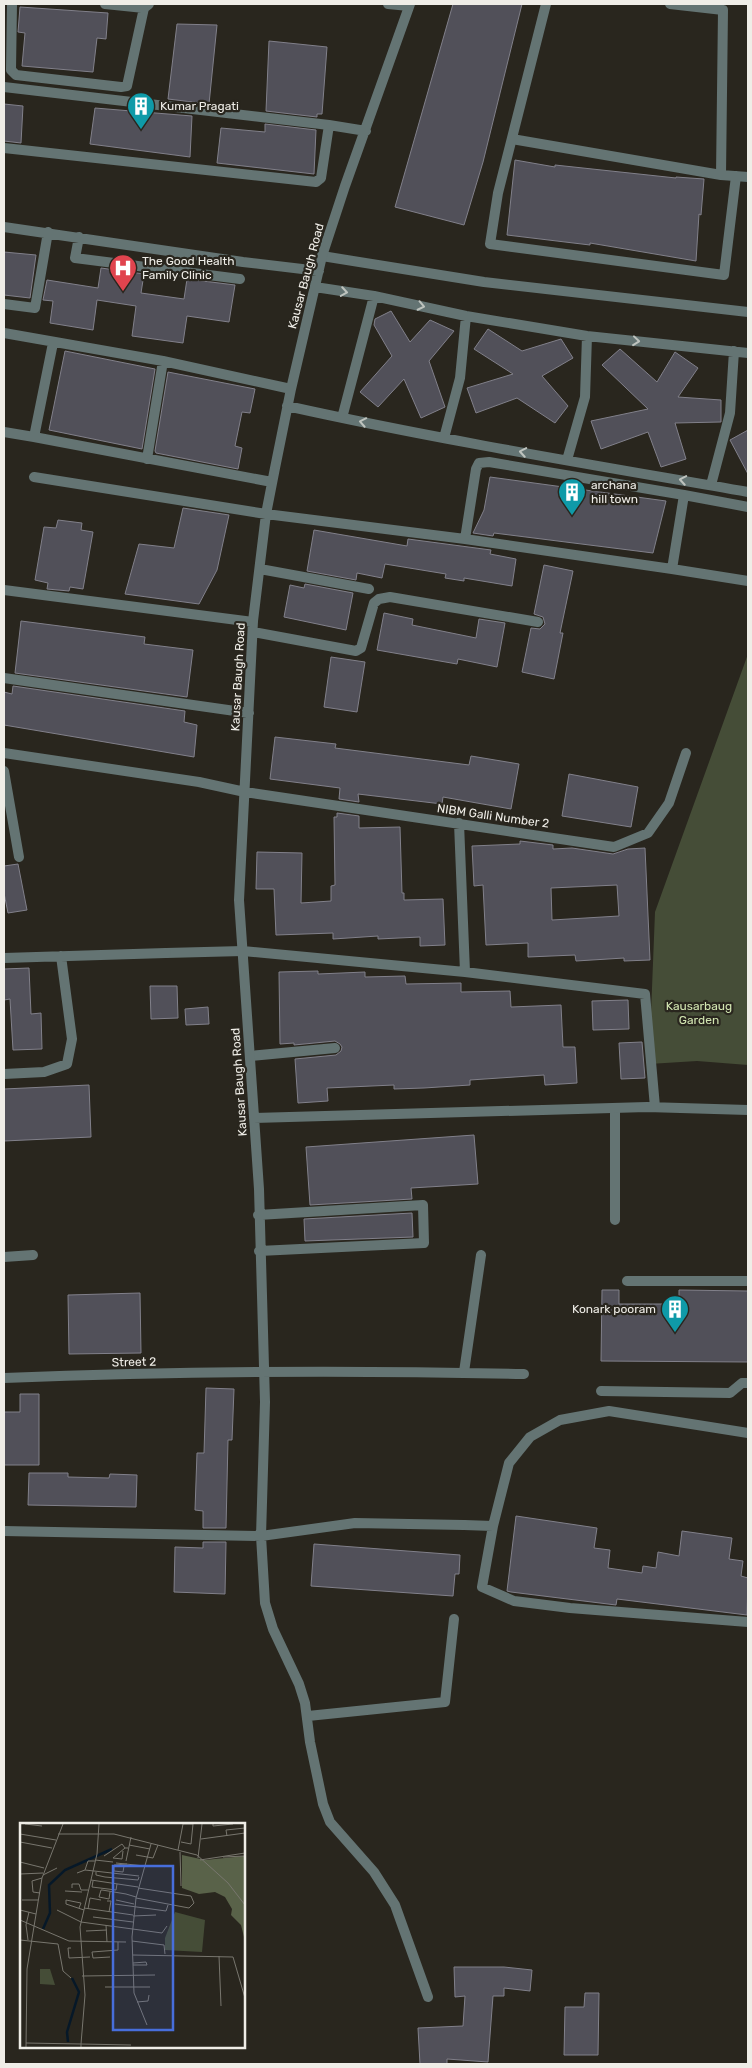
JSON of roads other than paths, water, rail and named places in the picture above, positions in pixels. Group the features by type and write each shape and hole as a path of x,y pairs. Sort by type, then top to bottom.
{"street":[{"path":"12,4 11,70 16,75 121,87 127,86 147,6 105,4"},
{"path":"388,4 410,5"},
{"path":"546,4 498,193 490,244 724,275 736,176"},
{"path":"670,4 725,7 721,175"},
{"name":"Kausar Baugh Road","path":"410,5 322,256 287,406 272,482 266,514 253,627 240,900 258,1189 265,1402 261,1536 265,1603 273,1629 299,1684 308,1716 310,1742 323,1804 330,1822 374,1872 395,1905 428,1996"},
{"path":"4,87 366,131"},
{"path":"4,148 316,182 321,178 329,125"},
{"path":"512,139 721,175 748,177"},
{"path":"4,227 48,232 170,252 319,271"},
{"path":"4,304 35,308 48,232"},
{"path":"79,238 75,258 240,279"},
{"path":"168,270 170,252"},
{"path":"322,256 484,282 748,312"},
{"path":"315,287 374,296 466,316 587,336 748,353"},
{"path":"342,418 374,296"},
{"path":"444,438 460,378 466,316"},
{"path":"4,333 53,343 163,360 291,389"},
{"path":"567,460 585,397 587,336"},
{"path":"34,437 53,343"},
{"path":"711,485 730,413 734,351"},
{"path":"147,459 163,360"},
{"path":"287,406 444,438 748,492"},
{"path":"4,432 272,482"},
{"path":"464,539 476,469 479,463 489,462 748,506"},
{"path":"34,477 266,514 464,539 672,568 748,581"},
{"path":"672,568 684,494"},
{"path":"260,569 369,588"},
{"path":"4,590 253,627 356,651 361,648 374,603 379,599 390,597 538,622"},
{"path":"4,678 249,712"},
{"name":"NIBM Galli Number 2","path":"4,753 199,782 244,792 614,846 648,833 669,803 686,753"},
{"path":"4,771 19,856"},
{"path":"458,823 465,972"},
{"path":"4,958 243,951 465,972 645,994 655,1107"},
{"path":"4,1074 44,1072 67,1064 72,1039 61,956"},
{"path":"250,1056 336,1048"},
{"path":"254,1118 655,1107 748,1110"},
{"path":"615,1108 615,1220"},
{"path":"258,1215 423,1205 424,1243 260,1251"},
{"path":"4,1257 33,1255"},
{"path":"464,1372 481,1255"},
{"path":"627,1281 748,1282"},
{"name":"Street 2","path":"4,1378 264,1372 464,1372 524,1374"},
{"path":"601,1391 730,1393 742,1383 748,1383"},
{"path":"748,1433 609,1411 560,1420 530,1437 509,1463 493,1526 482,1587 514,1600 570,1608 748,1622"},
{"path":"4,1531 261,1536 355,1523 493,1526"},
{"path":"308,1716 445,1702 454,1619"}],"place":[{"name":"Kumar Pragati","path":"141,130"},
{"name":"The Good Health Family Clinic","path":"123,292"},
{"name":"archana hill town","path":"572,516"},
{"name":"Konark pooram","path":"675,1333"}],"park label":[{"name":"Kausarbaug Garden","path":"699,1013"}]}
